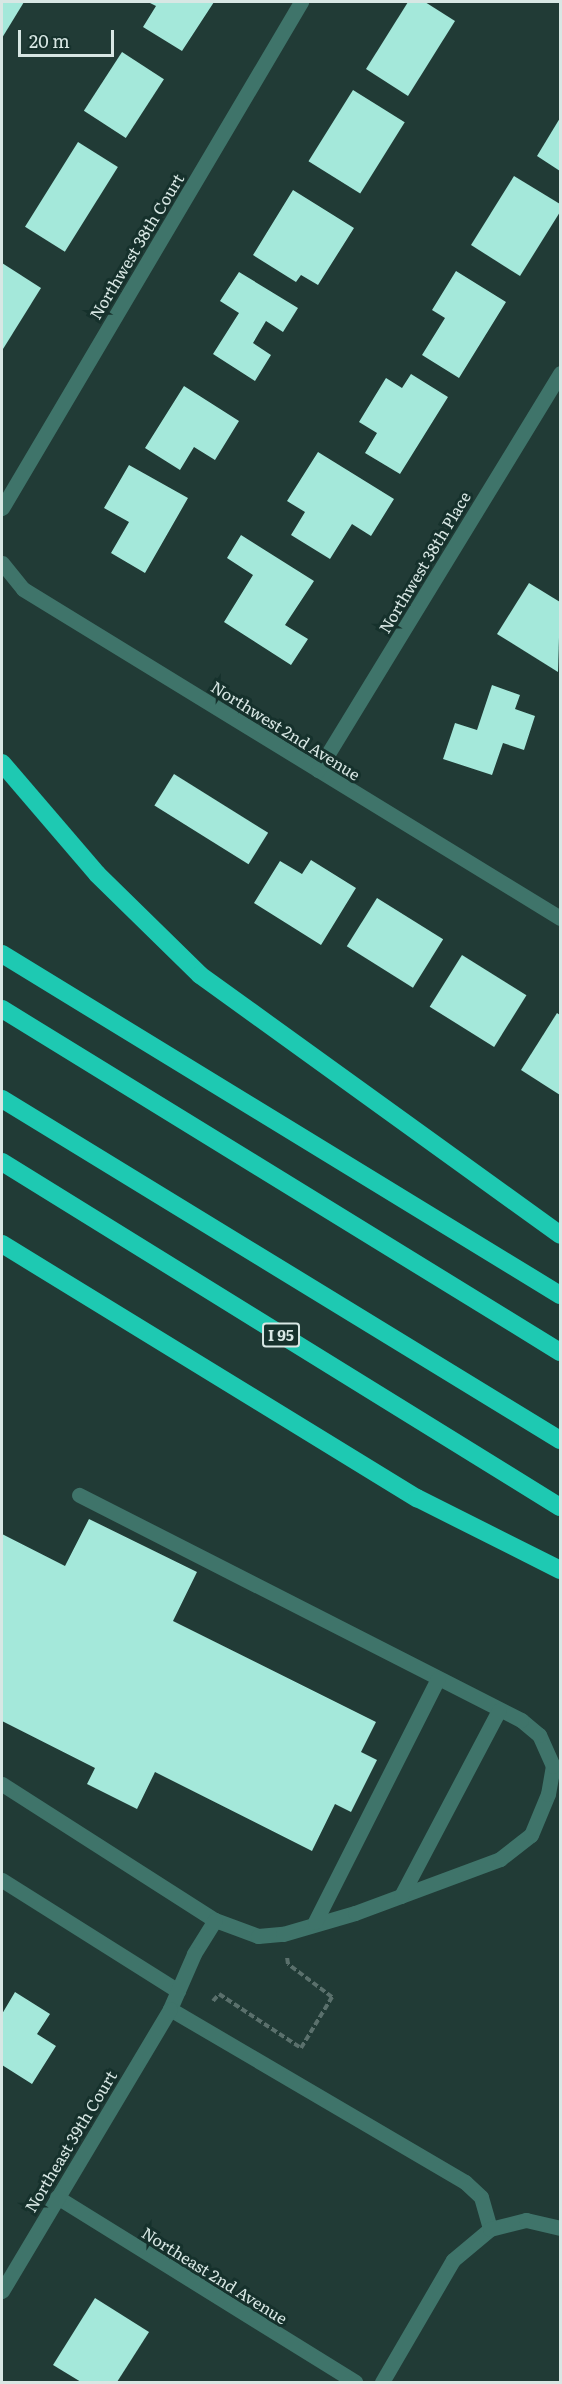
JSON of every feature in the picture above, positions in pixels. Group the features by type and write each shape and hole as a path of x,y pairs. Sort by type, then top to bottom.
{"highway":[{"path":"2,763 97,874 200,975 561,1235"},
{"path":"2,954 561,1295"},
{"path":"2,1009 561,1352"},
{"path":"2,1099 561,1440"},
{"name":"I 95","path":"2,1162 561,1508"},
{"path":"2,1244 417,1498 561,1570"}],"street":[{"name":"Northwest 38th Court","path":"2,508 301,2"},
{"name":"Northwest 38th Place","path":"318,770 561,373"},
{"name":"Northwest 2nd Avenue","path":"2,563 23,589 561,918"},
{"path":"2,1784 215,1920 258,1936 284,1934 315,1922 355,1913 501,1859 531,1834 548,1794 553,1766 539,1735 500,1710 79,1495"},
{"path":"315,1922 438,1678"},
{"path":"401,1896 500,1710"},
{"path":"2,1880 178,1991"},
{"name":"Northeast 39th Court","path":"2,2291 170,2009 215,1920"},
{"path":"170,2009 465,2182 481,2197 490,2229"},
{"name":"Northeast 2nd Avenue","path":"57,2197 355,2382"},
{"path":"382,2382 453,2260 490,2229 526,2220 561,2228"}],"path":[{"path":"213,2001 219,1994 301,2048 332,1997 288,1964 287,1957"}],"building":[{"path":"2,2 24,2 2,38"},
{"path":"148,2 214,2 182,51 143,27 156,6"},
{"path":"408,2 425,2 455,21 408,96 366,69"},
{"path":"122,52 164,79 126,138 84,111"},
{"path":"353,90 405,122 360,194 308,161"},
{"path":"560,118 560,171 537,156"},
{"path":"78,142 118,167 65,252 25,227"},
{"path":"514,176 560,204 560,212 520,276 471,245"},
{"path":"293,190 354,228 318,285 301,275 296,282 253,255"},
{"path":"2,263 41,288 3,349 2,348"},
{"path":"456,271 506,302 459,378 422,355 445,318 432,310"},
{"path":"239,272 298,308 283,332 266,321 253,343 271,355 255,381 213,354 239,313 220,301"},
{"path":"411,374 448,397 400,474 365,453 377,433 359,422 386,378 402,388"},
{"path":"184,386 239,421 215,460 194,447 180,470 145,448"},
{"path":"318,452 394,499 371,536 352,524 330,559 291,535 305,512 287,501"},
{"path":"129,465 188,498 145,573 111,553 129,522 104,508"},
{"path":"241,535 314,581 285,625 308,639 291,665 224,622 253,575 227,558"},
{"path":"529,583 560,602 558,672 497,634"},
{"path":"492,685 520,695 515,709 535,716 524,750 503,743 492,775 443,759 455,723 477,730"},
{"path":"174,774 268,833 249,864 154,805"},
{"path":"311,860 356,888 321,945 254,903 280,861 302,874"},
{"path":"377,898 443,939 413,988 347,946"},
{"path":"462,955 526,995 494,1047 430,1007"},
{"path":"557,1013 560,1015 560,1095 521,1070"},
{"path":"89,1519 197,1572 173,1621 376,1722 361,1752 377,1760 351,1812 335,1804 312,1851 155,1772 137,1809 87,1784 95,1768 2,1721 2,1534 65,1566"},
{"path":"15,1992 50,2014 37,2034 56,2046 32,2084 2,2065 2,2014"},
{"path":"95,2298 149,2332 117,2382 81,2382 53,2365"}]}
